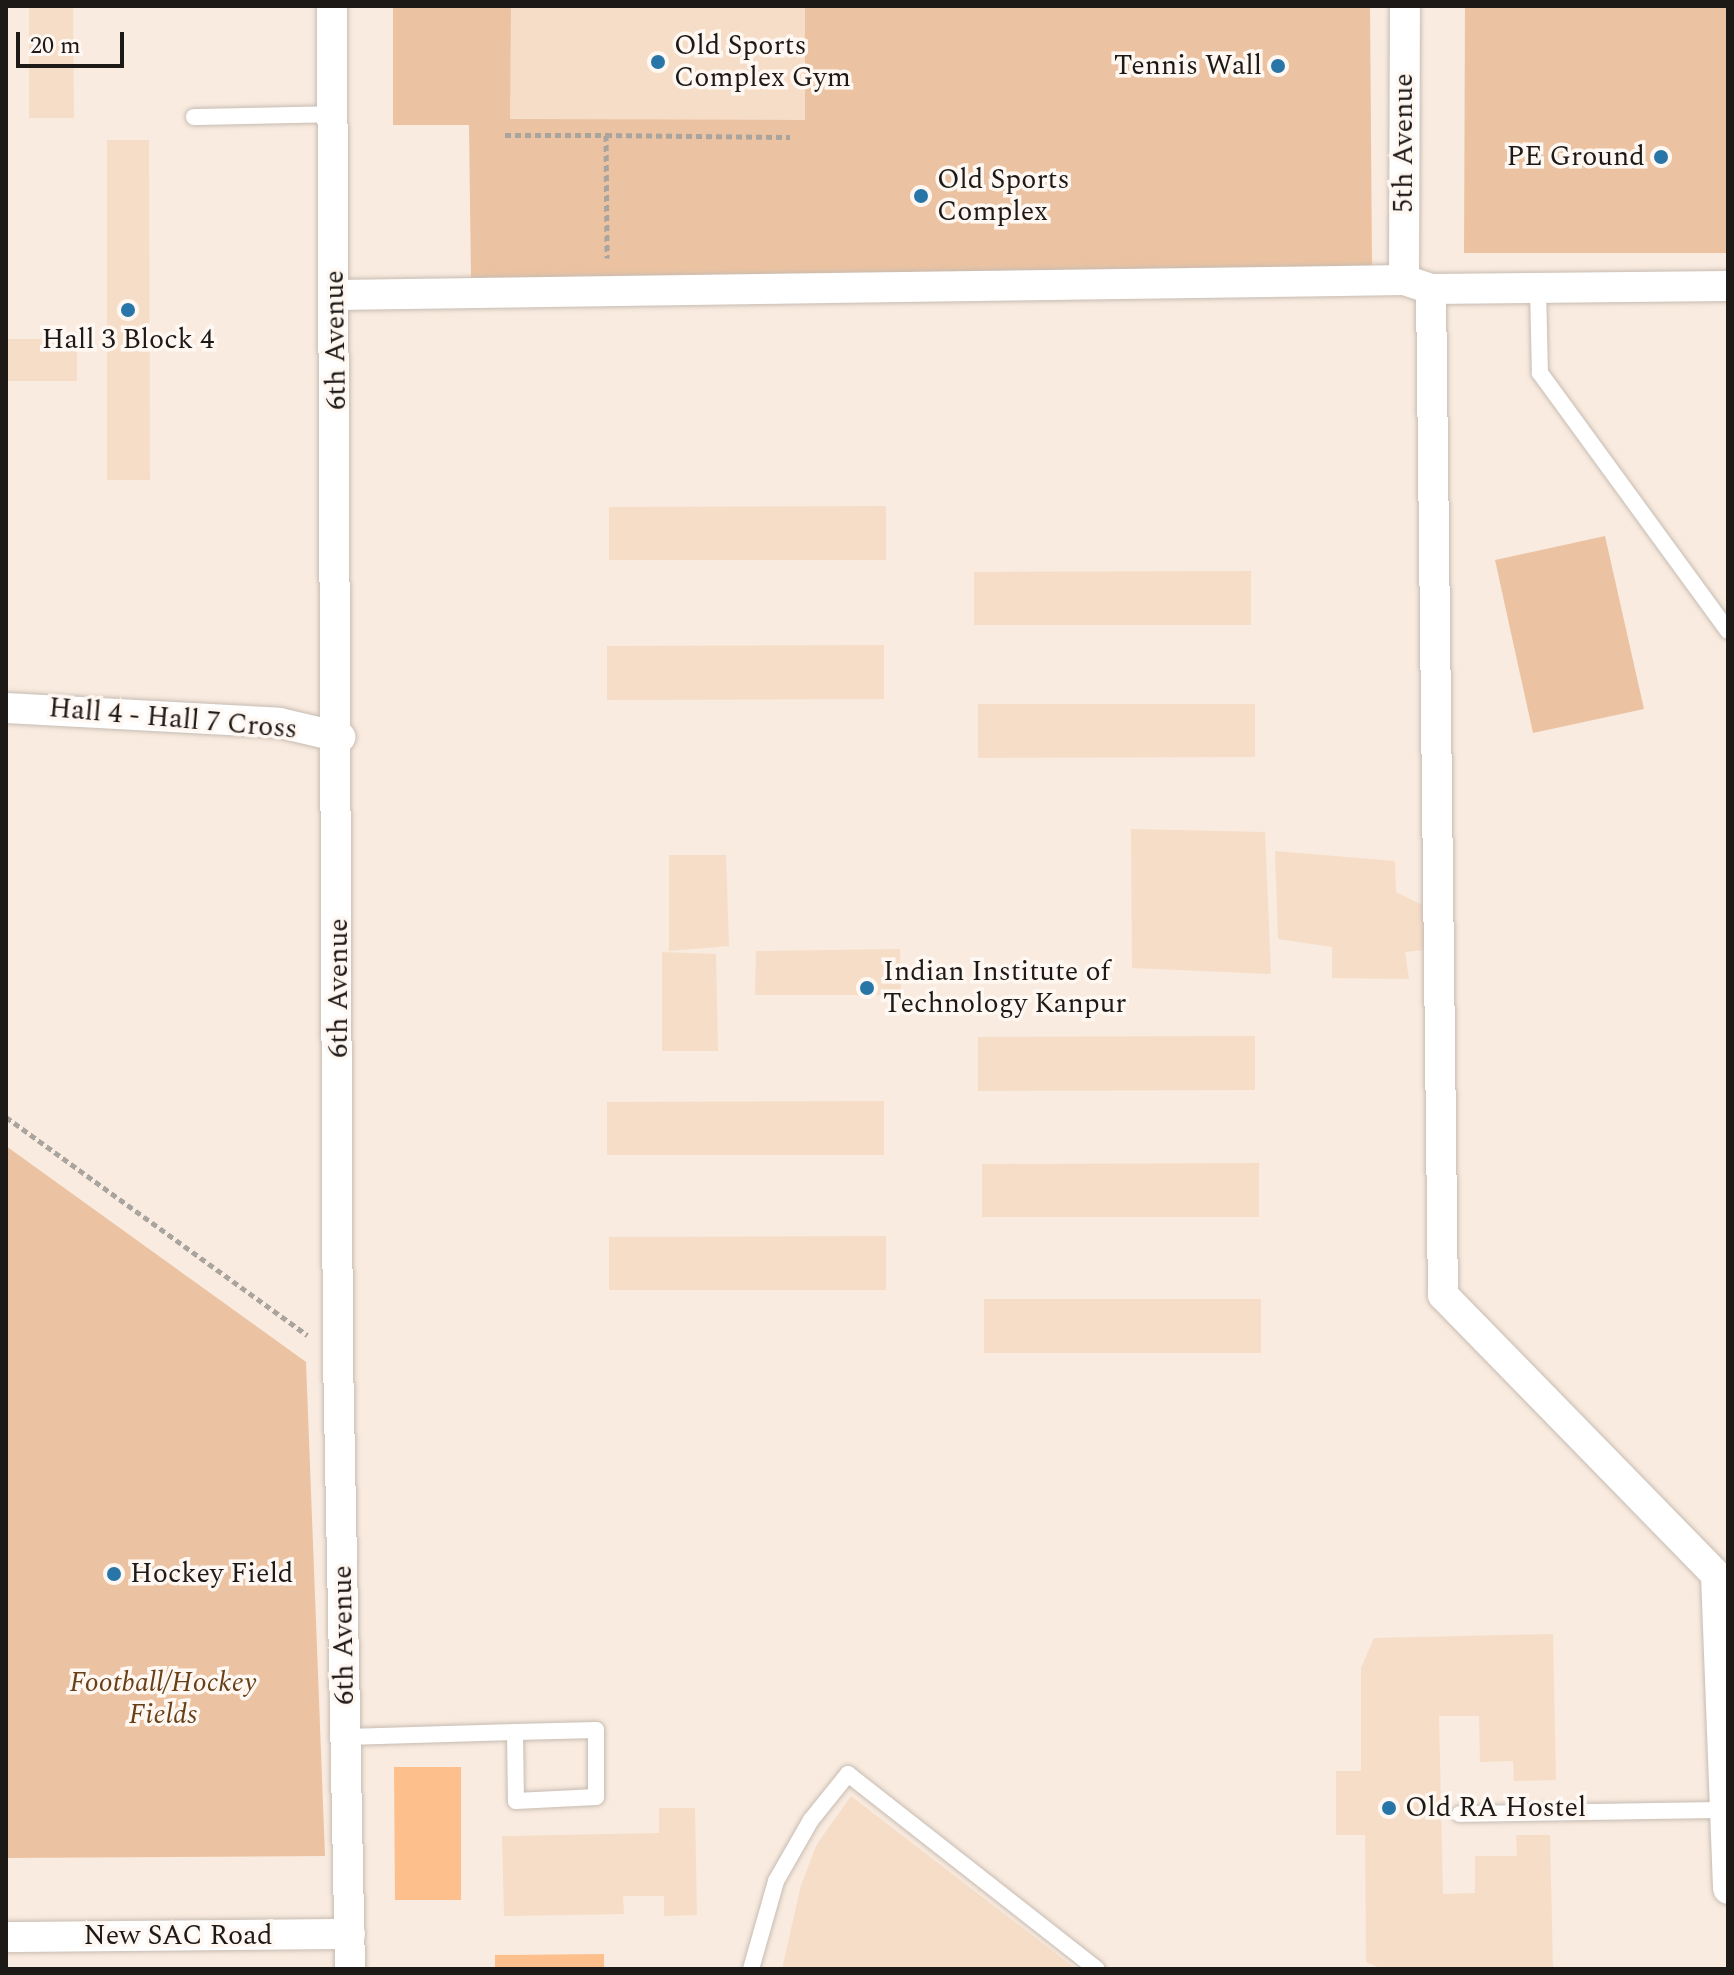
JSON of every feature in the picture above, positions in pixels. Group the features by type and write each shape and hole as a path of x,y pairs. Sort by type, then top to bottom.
{"street":[{"name":"6th Avenue","path":"332,6 340,737 338,1357 350,1969"},
{"name":"5th Avenue","path":"1405,6 1417,284 1443,1295 1716,1575 1728,1889"},
{"path":"336,295 1417,284 1538,288 1728,286"},
{"name":"Hall 4 - Hall 7 Cross","path":"6,708 280,723 340,737"},
{"name":"New SAC Road","path":"6,1937 350,1934"}],"lane":[{"path":"194,117 334,114"},
{"path":"1538,288 1540,373 1728,631"},
{"path":"346,1737 515,1732 596,1730 596,1797 516,1801 515,1732"},
{"path":"751,1969 776,1881 811,1820 848,1774 1097,1969"},
{"path":"1460,1814 1725,1810"}],"path":[{"path":"505,135 790,137"},
{"path":"606,135 608,291"},
{"path":"6,1117 338,1357"}],"shaded area":[{"name":"Indian Institute of Technology Kanpur","path":"6,6 1728,6 1728,1969 6,1969"},
{"path":"394,1767 461,1767 461,1900 395,1900"},
{"path":"604,1954 604,1969 495,1969 495,1955"}],"green space":[{"name":"Old Sports Complex","path":"393,6 1370,6 1372,266 471,278 469,125 393,125"},
{"path":"1465,6 1728,6 1728,253 1464,253"},
{"path":"1605,536 1644,709 1533,733 1495,560"},
{"name":"Football/Hockey Fields","path":"6,1146 306,1362 325,1856 6,1858"}],"building":[{"path":"29,6 73,6 74,118 29,118"},
{"name":"Old Sports Complex Gym","path":"511,6 805,6 805,120 510,119"},
{"name":"Hall 3 Block 4","path":"107,140 149,140 150,480 107,480"},
{"path":"6,339 77,339 77,381 6,381"},
{"path":"886,506 886,560 609,560 609,507"},
{"path":"1251,571 1251,625 974,625 974,572"},
{"path":"884,645 884,699 607,700 607,646"},
{"path":"978,704 1255,704 1255,757 978,758"},
{"path":"1131,829 1265,832 1271,974 1132,968"},
{"path":"1275,851 1395,861 1396,892 1430,909 1424,950 1405,952 1409,979 1332,978 1332,947 1278,939"},
{"path":"669,855 726,855 729,946 669,951"},
{"path":"900,949 901,995 755,995 756,951"},
{"path":"662,952 716,954 718,1051 662,1051"},
{"path":"1255,1036 1255,1090 978,1091 978,1037"},
{"path":"884,1101 884,1155 607,1155 607,1102"},
{"path":"1259,1163 1259,1217 982,1217 982,1164"},
{"path":"886,1236 886,1290 609,1290 609,1237"},
{"path":"984,1299 1261,1299 1261,1353 984,1353"},
{"name":"Old RA Hostel","path":"1553,1634 1556,1780 1514,1781 1513,1761 1480,1762 1479,1716 1439,1716 1443,1894 1475,1893 1475,1856 1517,1856 1516,1835 1550,1835 1553,1969 1382,1969 1366,1962 1365,1835 1336,1835 1336,1771 1361,1771 1361,1668 1374,1638"},
{"path":"851,1796 1076,1969 782,1969 801,1885 817,1844"},
{"path":"659,1808 695,1808 697,1915 664,1916 664,1896 623,1896 624,1914 504,1916 502,1836 659,1833"}],"place":[{"name":"Old Sports Complex Gym","path":"658,62"},
{"name":"Tennis Wall","path":"1278,66"},
{"name":"PE Ground","path":"1661,157"},
{"name":"Old Sports Complex","path":"921,196"},
{"name":"Hall 3 Block 4","path":"128,310"},
{"name":"Indian Institute of Technology Kanpur","path":"867,988"},
{"name":"Hockey Field","path":"114,1574"},
{"name":"Old RA Hostel","path":"1389,1808"}]}
